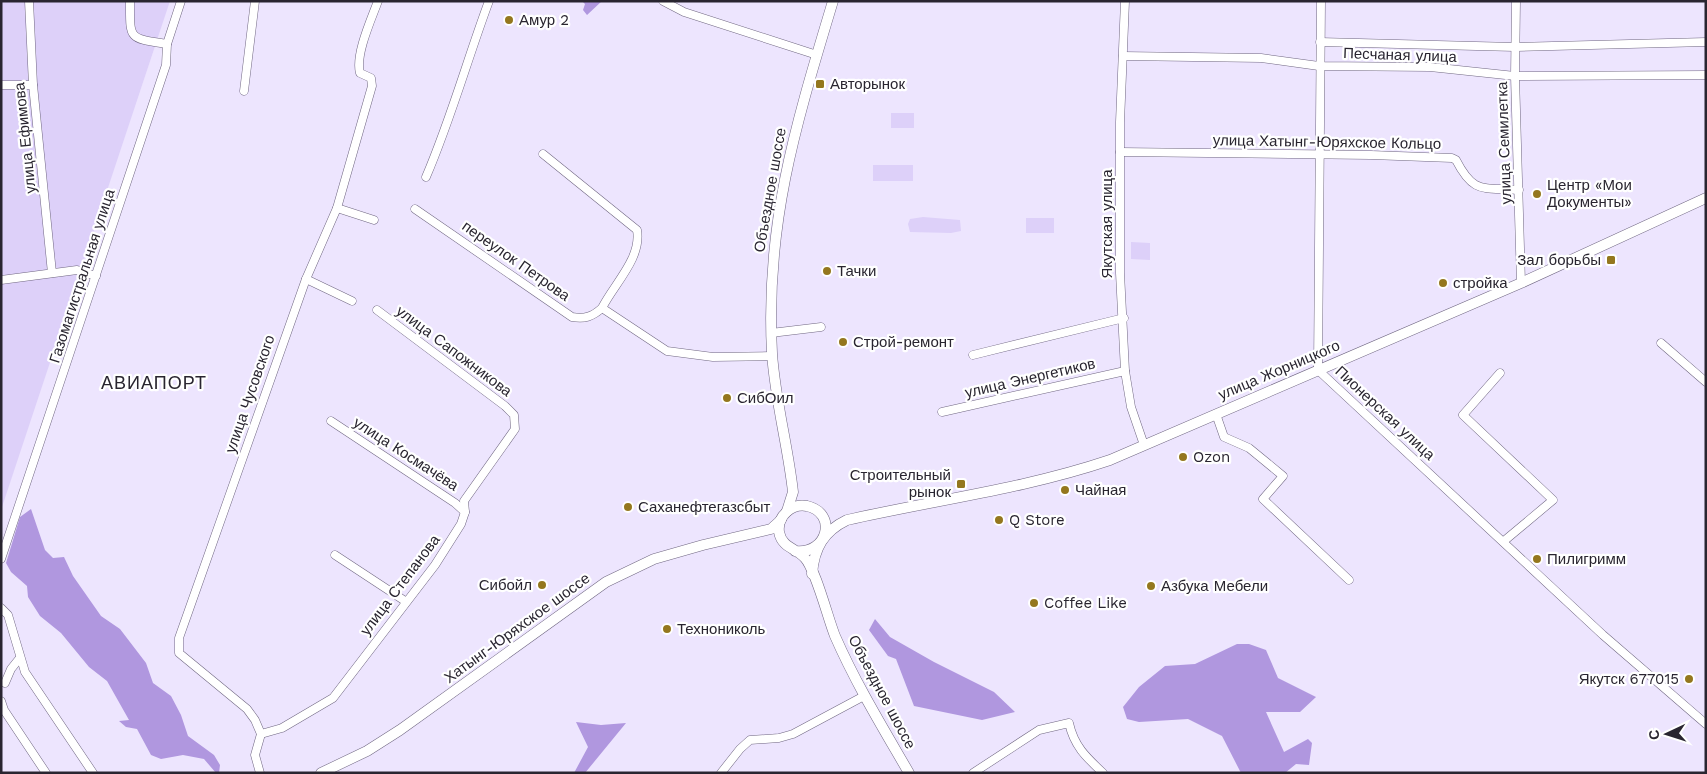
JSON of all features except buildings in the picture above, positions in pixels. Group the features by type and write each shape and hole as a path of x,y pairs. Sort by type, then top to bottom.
{"main road":[{"name":"Объездное шоссе","path":"787,511 793,492 772,356 771,284 777,222 795,128 833,1"},
{"name":"улица Жорницкого","path":"823,541 831,528 848,520 1034,482 1091,466 1521,283 1706,198"},
{"name":"Объездное шоссе","path":"792,478 796,490 812,508"},
{"path":"812,574 814,558 823,541 826,528 825,521 812,508 794,507 787,511 780,520 780,534 790,548 804,552 815,549 823,541"},
{"name":"улица Жорницкого","path":"812,508 829,519 848,520"},
{"name":"Хатынг-Юряхское шоссе","path":"321,773 367,751 400,730 606,582 654,559 704,544 771,530 780,520"},
{"name":"Хатынг-Юряхское шоссе","path":"744,537 772,538 790,548"},
{"name":"Объездное шоссе","path":"790,548 805,558 835,635 864,696 909,773"}],"street":[{"name":"улица Ефимова","path":"29,1 33,85 52,273"},
{"path":"130,1 130,31 133,36 139,40 167,44"},
{"name":"Газомагистральная улица","path":"1,559 166,65 167,44 182,1"},
{"path":"244,91 255,1"},
{"name":"улица Чусовского","path":"261,734 247,709 179,653 179,638 306,279 337,208 372,86 371,78 360,73 358,66 378,1"},
{"path":"426,177 454,104 467,59 489,1"},
{"path":"663,1 684,12 817,55"},
{"name":"Якутская улица","path":"1125,1 1120,152 1120,273 1124,318 1124,371 1131,407 1144,444"},
{"name":"Пионерская улица","path":"1321,1 1318,370 1603,635 1706,724"},
{"name":"улица Семилетка","path":"1516,1 1515,76 1521,283"},
{"name":"Песчаная улица","path":"1320,42 1515,47 1706,42"},
{"name":"Песчаная улица","path":"1123,56 1261,58 1319,66 1430,66 1515,76 1706,75"},
{"path":"1,85 33,85"},
{"name":"улица Хатынг-Юряхское Кольцо","path":"1120,152 1320,154 1452,158 1456,160 1465,177 1476,186 1519,190"},
{"path":"543,154 637,230 639,241 636,251 610,291 602,308 667,351 714,357 772,356"},
{"path":"337,208 374,220"},
{"name":"переулок Петрова","path":"415,209 572,317 583,319 595,315 602,308"},
{"path":"1,280 77,270 96,276"},
{"path":"306,279 352,301"},
{"name":"улица Сапожникова","path":"377,310 505,406 514,415"},
{"path":"973,355 1124,318"},
{"path":"771,333 821,327"},
{"path":"1661,343 1706,382"},
{"name":"улица Энергетиков","path":"942,412 1124,371"},
{"path":"1500,373 1463,415 1553,500 1504,541"},
{"path":"1216,414 1224,437 1249,448 1283,476 1263,499 1349,580"},
{"name":"улица Степанова","path":"261,734 282,728 332,698 434,565 465,512 464,501 515,429 514,415"},
{"name":"улица Космачёва","path":"331,421 456,503 465,512"},
{"path":"335,555 405,602"},
{"path":"1,608 8,615 19,660 25,672 94,773"},
{"path":"3,684 11,669 19,660"},
{"path":"721,773 740,749 750,740 779,738 793,734 864,696"},
{"path":"1,701 4,710 46,773"},
{"path":"972,773 1039,730 1069,724 1080,752 1103,773"},
{"path":"260,773 255,755 261,734"}],"shaded area":[{"path":"1,1 170,1 1,510"},
{"path":"582,1 602,1 587,15 583,10 585,4"},
{"path":"891,113 914,113 914,128 891,128"},
{"path":"873,165 913,165 913,181 873,181"},
{"path":"923,217 960,220 961,231 951,233 910,232 908,224 910,219"},
{"path":"1026,218 1054,218 1054,233 1026,233"},
{"path":"1131,242 1150,243 1150,260 1131,259"},
{"path":"31,509 45,550 53,558 64,557 73,576 101,616 120,629 146,663 153,683 171,696 181,715 188,736 214,755 220,765 219,773 216,773 204,759 183,755 161,759 151,755 137,729 126,727 119,721 129,720 107,681 89,667 61,633 40,616 28,597 27,586 11,572 6,563 20,517"},
{"path":"875,619 890,637 934,662 994,692 1015,712 982,720 914,706 896,659 888,656 869,630"},
{"path":"1237,644 1249,644 1266,650 1278,678 1316,697 1300,712 1266,712 1284,752 1308,739 1312,743 1309,765 1296,764 1285,773 1241,773 1222,736 1188,719 1139,722 1127,719 1123,707 1139,687 1165,666 1195,664"},
{"path":"576,722 601,725 626,723 585,773 574,773 588,747"}],"place":[{"name":"Амур 2","path":"509,20"},
{"name":"Авторынок","path":"820,84"},
{"name":"Центр «Мои Документы»","path":"1537,194"},
{"name":"Зал борьбы","path":"1611,260"},
{"name":"Тачки","path":"827,271"},
{"name":"стройка","path":"1443,283"},
{"name":"Строй-ремонт","path":"843,342"},
{"name":"СибОил","path":"727,398"},
{"name":"Ozon","path":"1183,457"},
{"name":"Строительный рынок","path":"961,484"},
{"name":"Чайная","path":"1065,490"},
{"name":"Саханефтегазсбыт","path":"628,507"},
{"name":"Q Store","path":"999,520"},
{"name":"Пилигримм","path":"1537,559"},
{"name":"Сибойл","path":"542,585"},
{"name":"Азбука Мебели","path":"1151,586"},
{"name":"Coffee Like","path":"1034,603"},
{"name":"Технониколь","path":"667,629"},
{"name":"Якутск 677015","path":"1689,679"}],"district":[{"name":"АВИАПОРТ","path":"154,383"}]}
